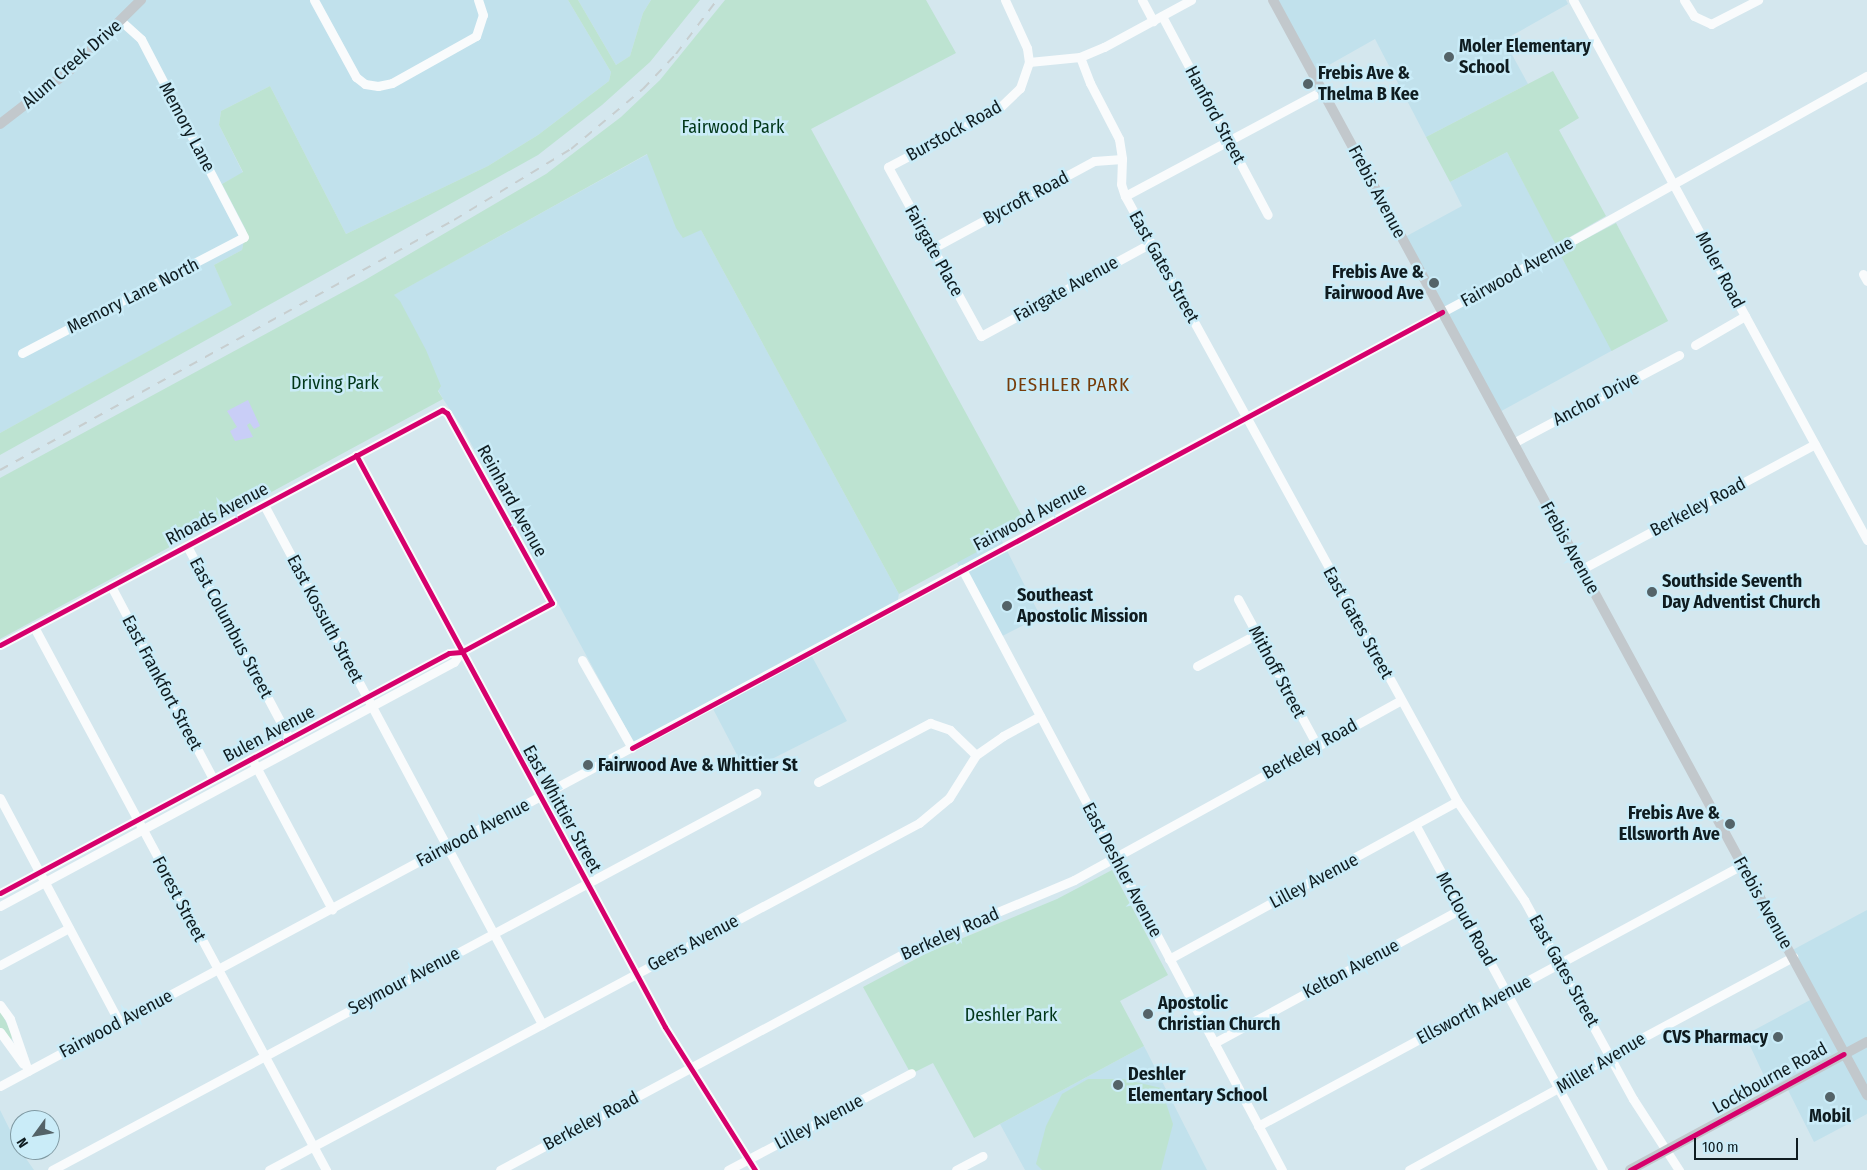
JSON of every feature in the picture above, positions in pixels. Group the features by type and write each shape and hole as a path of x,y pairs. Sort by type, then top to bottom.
{"main road":[{"name":"Alum Creek Drive","path":"0,124 70,70 122,22 142,0"},
{"name":"Frebis Avenue","path":"1273,0 1867,1095"},
{"name":"Lockbourne Road","path":"1630,1170 1867,1042"}],"street":[{"path":"314,0 350,68 365,84 378,86 392,84 467,43 480,30 483,15 478,0"},
{"path":"1005,0 1022,31 1029,62 1080,57 1191,0"},
{"path":"1142,0 1153,21"},
{"name":"Moler Road","path":"1572,0 1867,540"},
{"path":"1684,0 1694,16 1702,21 1721,21 1758,0"},
{"name":"Hanford Street","path":"1162,16 1268,215"},
{"name":"Memory Lane","path":"122,22 141,39 244,237"},
{"name":"East Gates Street","path":"1080,57 1090,83 1117,132 1122,159 1121,184 1125,196 1150,243 1456,801 1524,900 1643,1116 1668,1150 1679,1170"},
{"name":"Burstock Road","path":"888,167 1008,102 1024,81 1029,62"},
{"name":"Fairwood Avenue","path":"0,1086 632,748 1245,416 1442,312 1867,76"},
{"path":"1125,196 1322,91"},
{"name":"Bycroft Road","path":"932,248 1094,161 1122,159"},
{"name":"Fairgate Place","path":"888,167 981,336"},
{"name":"Memory Lane North","path":"22,353 244,237"},
{"name":"Fairgate Avenue","path":"981,336 1150,243"},
{"path":"1695,345 1745,316"},
{"name":"Anchor Drive","path":"1513,443 1679,355"},
{"name":"Rhoads Avenue","path":"0,646 435,412 447,413"},
{"name":"Reinhard Avenue","path":"447,413 552,603"},
{"name":"Berkeley Road","path":"1582,569 1815,444"},
{"name":"East Whittier Street","path":"356,455 635,974 689,1068 755,1170"},
{"name":"East Kossuth Street","path":"264,504 542,1024"},
{"name":"East Columbus Street","path":"186,546 289,738"},
{"name":"East Deshler Avenue","path":"962,569 1282,1170"},
{"name":"East Frankfort Street","path":"111,586 213,779"},
{"name":"Mithoff Street","path":"1238,599 1317,745"},
{"name":"Bulen Avenue","path":"0,893 449,653 461,652 552,603"},
{"name":"Forest Street","path":"34,627 263,1057 326,1170"},
{"path":"1197,666 1257,634"},
{"name":"Bulen Avenue","path":"0,906 454,662 461,652"},
{"path":"582,660 632,748"},
{"name":"Berkeley Road","path":"500,1170 926,942 1074,880 1114,856 1401,700"},
{"name":"Geers Avenue","path":"269,1170 919,823 949,798 976,755 1040,716"},
{"path":"818,782 930,723 950,730 976,755"},
{"path":"252,758 332,909"},
{"name":"Seymour Avenue","path":"52,1170 756,793"},
{"path":"0,798 119,1022"},
{"name":"Lilley Avenue","path":"1169,960 1416,826 1456,801"},
{"name":"McCloud Road","path":"1416,826 1603,1170"},
{"name":"Ellsworth Avenue","path":"1258,1126 1742,865"},
{"name":"Kelton Avenue","path":"1214,1043 1461,909"},
{"path":"0,965 69,928"},
{"name":"Miller Avenue","path":"1409,1170 1558,1088 1610,1056 1793,957"},
{"path":"0,1005 10,1019 28,1071"},
{"path":"0,1032 28,1071"},
{"name":"Lilley Avenue","path":"728,1170 911,1073"},
{"path":"956,1170 982,1156"}],"shaded area":[{"path":"0,0 568,0 611,72 609,81 538,135 488,166 346,234 270,86 221,111 219,125 243,173 222,184 246,230 242,250 214,265 233,305 0,433"},
{"path":"578,0 651,0 643,13 630,56 616,65"},
{"name":"Moler Elementary School","path":"1273,0 1566,0 1568,4 1504,40 1528,84 1426,137 1375,39 1313,74"},
{"path":"657,149 899,594 897,604 809,651 847,721 746,772 711,705 635,745 462,427 443,399 388,298"},
{"path":"1507,152 1613,350 1496,414 1403,238 1462,206 1450,182"},
{"path":"1001,539 1040,617 996,639 956,562"},
{"path":"1867,910 1867,1114 1814,1142 1786,1086 1772,1093 1745,1035 1812,999 1787,953"},
{"name":"Deshler Elementary School","path":"1144,1046 1207,1170 1025,1170 1000,1124"},
{"path":"0,1110 10,1130 10,1160 27,1160 34,1170 0,1170"}],"green space":[{"path":"568,0 578,0 616,65 630,56 643,13 651,0 700,0 650,62 602,105 538,155 0,455 0,433 232,305 214,265 242,250 246,230 222,184 243,172 219,125 221,111 270,86 346,234 488,166 538,135 609,81 611,72"},
{"path":"725,0 926,0 956,53 811,129 1027,525 899,594 701,230 683,238 676,228 647,154 394,295 400,301 426,350 441,386 438,391 443,399 0,639 0,478 365,280 546,174 621,117 660,80"},
{"path":"1553,71 1579,118 1559,130 1606,216 1556,245 1507,152 1450,182 1426,137"},
{"path":"1616,223 1668,321 1612,351 1559,253"},
{"name":"Deshler Park","path":"1112,870 1168,975 1120,1001 1144,1046 974,1138 933,1063 911,1074 863,987 929,952 1057,899"},
{"path":"0,1009 12,1035 11,1044 0,1030"},
{"name":"Deshler Elementary School","path":"1088,1079 1123,1079 1161,1088 1173,1124 1161,1170 1042,1170 1036,1164 1046,1126 1062,1094"}],"water":[{"path":"248,400 260,426 254,429 250,423 247,425 253,437 235,441 230,431 237,427 227,411"}],"railway":[{"path":"0,470 454,220 571,149 643,89 676,54 717,0"}],"cycle path":[{"path":"632,748 1442,312"},
{"path":"0,645 442,410 447,413 552,603 461,652 449,653 0,893"},
{"path":"356,455 665,1027 755,1170"},
{"path":"1630,1170 1844,1054"}],"place":[{"name":"Moler Elementary School","path":"1449,57"},
{"name":"Frebis Ave & Thelma B Kee","path":"1308,84"},
{"name":"Frebis Ave & Fairwood Ave","path":"1434,283"},
{"name":"Southside Seventh Day Adventist Church","path":"1652,592"},
{"name":"Southeast Apostolic Mission","path":"1007,606"},
{"name":"Fairwood Ave & Whittier St","path":"588,765"},
{"name":"Frebis Ave & Ellsworth Ave","path":"1730,824"},
{"name":"Apostolic Christian Church","path":"1148,1014"},
{"name":"CVS Pharmacy","path":"1778,1037"},
{"name":"Deshler Elementary School","path":"1118,1085"},
{"name":"Mobil","path":"1830,1097"}],"district":[{"name":"DESHLER PARK","path":"1068,385"}],"park label":[{"name":"Fairwood Park","path":"733,127"},
{"name":"Driving Park","path":"335,383"}]}
